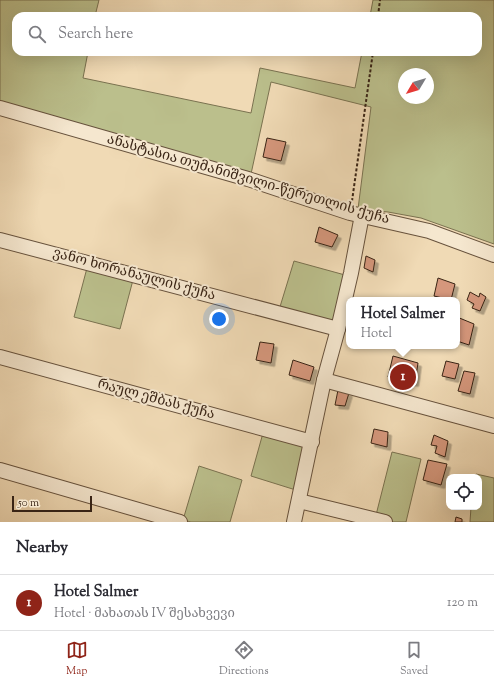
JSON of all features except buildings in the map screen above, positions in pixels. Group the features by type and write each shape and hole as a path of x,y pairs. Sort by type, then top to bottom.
{"street":[{"name":"ანასტასია თუმანიშვილი-წერეთლის ქუჩა","path":"0,108 248,179 356,214 429,231 494,255"},
{"path":"294,522 324,380 338,329 356,214"},
{"name":"ვანო ხორანაულის ქუჩა","path":"0,240 338,329"},
{"name":"რაულ ეშბას ქუჩა","path":"0,357 312,442"},
{"path":"324,380 494,426"},
{"path":"0,470 180,522"},
{"path":"299,501 385,522"}],"path":[{"path":"378,12 380,0"},
{"path":"356,214 373,56"}],"green space":[{"path":"0,0 99,0 96,12 12,12 12,56 87,56 83,78 251,113 260,68 355,88 361,56 482,56 482,12 371,12 373,0 494,0 494,244 421,218 388,212 358,209 371,107 271,82 251,174 0,103"},
{"path":"294,261 345,275 334,324 279,310"},
{"path":"87,268 133,280 120,329 74,317"},
{"path":"263,433 309,445 299,491 251,476"},
{"path":"392,452 421,459 406,522 388,522 375,519"},
{"path":"199,466 242,480 230,522 191,522 183,520"},
{"path":"482,475 494,478 494,522 470,522 471,510 482,510"}],"place":[{"name":"Hotel Salmer","path":"403,377"}]}
